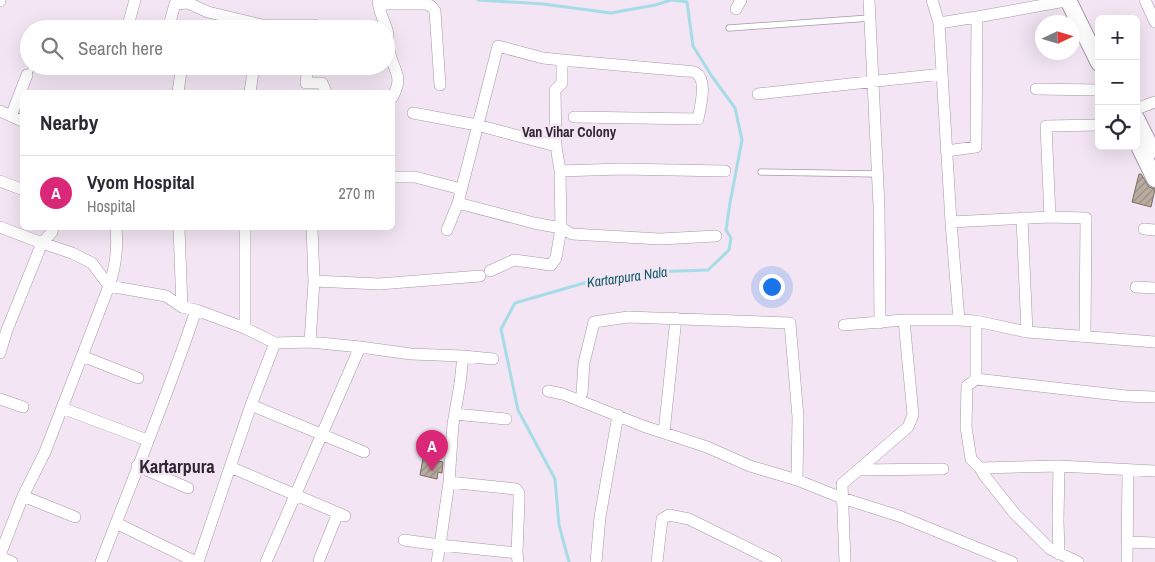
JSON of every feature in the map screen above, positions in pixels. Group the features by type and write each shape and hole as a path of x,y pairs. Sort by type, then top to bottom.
{"street":[{"path":"130,20 136,0"},
{"path":"869,0 878,174 880,324"},
{"path":"932,0 939,22 946,151 959,320"},
{"path":"939,22 1069,0 1098,60"},
{"path":"1079,0 1095,33"},
{"path":"1145,0 1155,22"},
{"path":"383,20 378,2 427,4 432,7 435,11 440,85"},
{"path":"171,20 175,4 188,3 208,12 237,20"},
{"path":"946,151 976,147 977,17"},
{"path":"447,230 458,203 498,46 543,58 677,70 696,73 701,78 703,90 698,119 624,119 574,116"},
{"path":"314,281 379,284 485,273 514,260 551,265 556,258 561,228 555,90 562,83 562,60"},
{"path":"395,68 398,74 398,87 395,92"},
{"path":"758,94 942,74"},
{"path":"21,90 27,75"},
{"path":"178,90 181,75"},
{"path":"250,90 253,75"},
{"path":"307,75 306,84 322,83 325,90"},
{"path":"1036,89 1095,90"},
{"path":"11,116 20,93"},
{"path":"1140,107 1155,102"},
{"path":"0,111 20,120"},
{"path":"413,113 477,125 556,146"},
{"path":"1050,217 1046,126 1095,125"},
{"path":"1140,126 1155,156"},
{"path":"1140,148 1155,178"},
{"path":"560,171 622,169 725,171"},
{"path":"395,177 415,177 461,189"},
{"path":"0,181 20,189"},
{"path":"458,203 534,223 561,228 572,234 660,239 716,236"},
{"path":"951,222 1050,217 1086,218 1085,336"},
{"path":"1022,218 1027,332"},
{"path":"0,227 72,253 92,263 109,286 166,296 182,306 245,328 275,343 310,342 412,354 493,359"},
{"path":"0,353 3,328 42,243 52,230"},
{"path":"12,562 0,556 23,496 45,452 109,286 116,265 116,230"},
{"path":"179,230 182,306"},
{"path":"245,230 245,328"},
{"path":"310,342 314,281 312,230"},
{"path":"1136,287 1155,288"},
{"path":"101,562 178,365 196,310"},
{"path":"582,393 584,363 594,322 628,317 790,323 798,417 797,480"},
{"path":"664,433 676,318"},
{"path":"845,562 842,484 908,427 912,421 913,414 904,320"},
{"path":"844,325 880,324 904,320 959,320 976,321 1027,332 1155,342"},
{"path":"976,321 976,379"},
{"path":"116,523 197,562 251,405 275,343"},
{"path":"266,562 360,347"},
{"path":"82,356 138,378"},
{"path":"437,562 449,482 455,414 463,356"},
{"path":"1078,562 1050,549 1016,514 980,468 970,459 966,427 967,386 976,379 1126,396 1155,397"},
{"path":"548,391 563,394 750,466 797,480 842,498 899,516 1012,562"},
{"path":"0,399 23,407"},
{"path":"251,405 364,452"},
{"path":"62,408 148,440"},
{"path":"455,414 506,419"},
{"path":"596,562 600,517 618,415"},
{"path":"137,466 188,488"},
{"path":"980,468 1059,466 1155,471"},
{"path":"1059,466 1059,554"},
{"path":"230,467 342,515 319,560"},
{"path":"858,470 943,469"},
{"path":"1126,562 1128,470"},
{"path":"404,540 517,558 519,501 516,489 449,482"},
{"path":"23,496 75,517"},
{"path":"657,562 662,519 669,515 689,519 776,562"},
{"path":"1127,542 1155,543"}],"lane":[{"path":"730,28 870,18"},
{"path":"761,172 878,174"}],"building":[{"path":"1139,174 1141,174 1149,187 1155,189 1151,207 1132,202"},
{"path":"423,458 443,462 442,473 438,472 437,479 420,475"}],"waterway":[{"name":"Kartarpura Nala","path":"478,0 543,4 611,13 671,0"},
{"name":"Kartarpura Nala","path":"569,562 559,525 555,479 518,410 501,329 515,303 591,281 650,272 708,270 729,250 731,238 726,230 742,140 735,108 693,46 687,2 672,0"}],"place":[{"name":"Vyom Hospital","path":"432,471"}],"district":[{"name":"Van Vihar Colony","path":"569,132"},
{"name":"Kartarpura","path":"177,466"}]}
